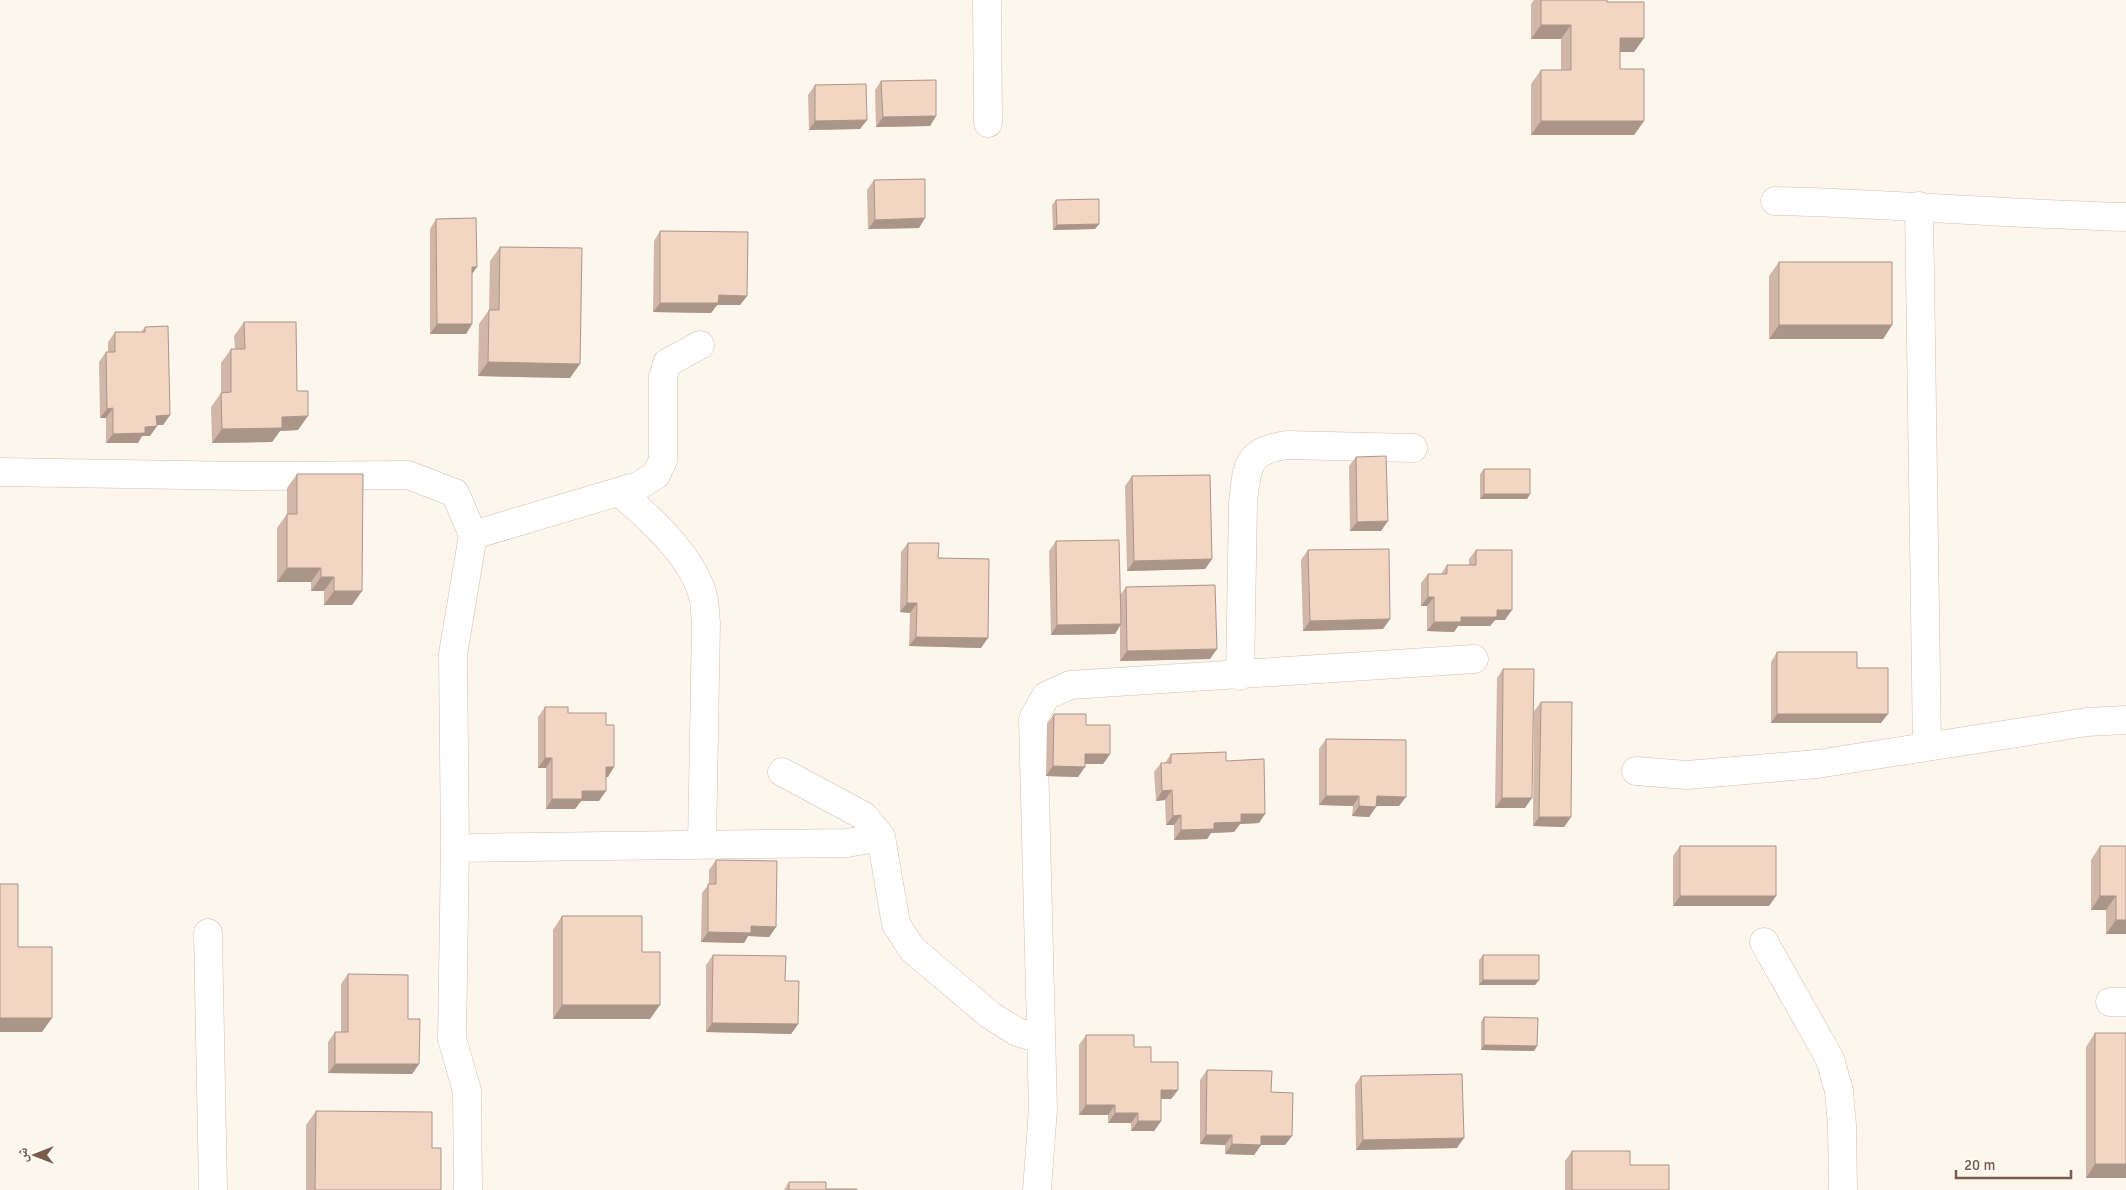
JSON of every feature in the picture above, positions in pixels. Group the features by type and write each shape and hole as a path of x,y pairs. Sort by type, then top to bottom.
{"street":[{"path":"987,0 988,123"},
{"path":"1775,201 1919,206 2043,215 2126,217"},
{"path":"1919,206 1927,746"},
{"path":"473,535 638,486 656,475 663,460 663,377 667,363 700,345"},
{"path":"1240,676 1243,503 1246,476 1255,455 1270,448 1287,445 1413,448"},
{"path":"0,472 243,476 408,475 455,494 473,535 453,654 455,848 452,1039 467,1091 468,1190"},
{"path":"619,492 655,524 684,560 697,579 704,599 706,623 702,844"},
{"path":"1037,1190 1043,1109 1033,719 1046,696 1070,685 1240,676 1474,659"},
{"path":"1636,771 1687,775 1751,771 1817,764 2088,722 2126,720"},
{"path":"782,772 864,816 881,837 896,924 912,949 990,1014 1017,1032 1041,1039"},
{"path":"455,848 847,843 881,837"},
{"path":"208,934 213,1190"},
{"path":"1764,942 1830,1059 1839,1091 1842,1125 1843,1190"}],"building":[{"path":"1541,0 1644,2 1644,38 1620,38 1620,69 1644,69 1644,121 1541,121 1541,70 1571,70 1571,25 1541,25"},
{"path":"936,80 936,116 883,117 881,81"},
{"path":"866,84 867,120 815,121 815,85"},
{"path":"925,179 925,218 875,220 874,180"},
{"path":"1099,199 1099,224 1057,225 1056,200"},
{"path":"476,218 477,267 472,267 472,324 437,324 436,219"},
{"path":"660,231 748,232 747,296 719,295 718,303 660,303"},
{"path":"500,247 582,248 580,364 488,362 489,310 499,310"},
{"path":"1779,262 1892,262 1892,325 1779,325"},
{"path":"244,322 296,322 297,391 308,391 308,416 282,417 282,428 222,429 221,393 231,392 231,349 245,349"},
{"path":"168,326 170,415 156,416 157,426 145,427 145,433 113,434 113,408 107,409 106,352 115,352 115,332 145,332 145,327"},
{"path":"1386,456 1388,521 1357,522 1356,457"},
{"path":"1484,469 1530,469 1530,494 1484,494"},
{"path":"297,474 363,474 362,591 334,591 334,577 321,577 321,568 287,568 287,514 297,514"},
{"path":"1210,475 1212,559 1134,561 1132,476"},
{"path":"1119,540 1121,624 1057,625 1056,541"},
{"path":"908,543 939,543 938,558 989,559 988,638 916,637 917,603 907,603"},
{"path":"1389,549 1390,619 1310,621 1308,550"},
{"path":"1476,550 1512,550 1512,610 1497,610 1497,617 1461,617 1461,622 1434,622 1434,597 1428,597 1428,574 1447,574 1447,565 1476,565"},
{"path":"1215,585 1217,649 1127,651 1126,587"},
{"path":"1777,652 1857,652 1857,668 1888,668 1888,714 1777,714"},
{"path":"1503,669 1534,669 1532,798 1502,798"},
{"path":"1541,702 1572,702 1571,817 1539,817"},
{"path":"545,707 568,707 568,713 606,713 606,725 614,725 614,767 606,767 606,791 582,791 582,799 552,799 552,758 545,758"},
{"path":"1054,714 1086,714 1086,725 1110,725 1110,754 1085,754 1085,767 1053,766"},
{"path":"1326,739 1406,740 1406,797 1377,796 1376,807 1359,806 1359,796 1326,796"},
{"path":"1226,752 1226,761 1264,759 1265,814 1241,814 1241,822 1214,823 1214,829 1181,830 1181,815 1173,816 1172,790 1162,791 1161,763 1171,763 1171,754"},
{"path":"1680,846 1776,846 1776,896 1680,896"},
{"path":"2100,846 2126,846 2126,920 2116,920 2116,896 2100,896"},
{"path":"716,860 777,861 776,927 751,926 751,933 708,932 708,884 716,884"},
{"path":"0,884 18,884 18,947 52,947 52,1018 0,1018"},
{"path":"562,916 642,916 642,952 660,952 660,1005 562,1005"},
{"path":"713,955 786,956 785,981 799,981 798,1024 712,1023"},
{"path":"1483,955 1539,955 1539,980 1483,980"},
{"path":"348,974 408,975 408,1019 420,1019 419,1064 335,1064 335,1032 348,1032"},
{"path":"1484,1017 1538,1018 1537,1046 1484,1045"},
{"path":"2095,1033 2126,1033 2126,1164 2095,1164"},
{"path":"1086,1035 1134,1035 1134,1047 1151,1047 1151,1062 1178,1062 1178,1090 1161,1090 1161,1121 1138,1121 1138,1113 1115,1113 1115,1105 1086,1105"},
{"path":"1207,1070 1272,1071 1271,1092 1293,1093 1292,1136 1261,1136 1261,1145 1232,1144 1232,1135 1206,1135"},
{"path":"1462,1074 1464,1138 1363,1140 1361,1076"},
{"path":"316,1111 432,1112 432,1148 441,1148 441,1190 315,1190"},
{"path":"1572,1151 1630,1151 1630,1165 1669,1165 1669,1190 1572,1190"},
{"path":"789,1182 826,1182 826,1189 857,1190 789,1190"}]}
